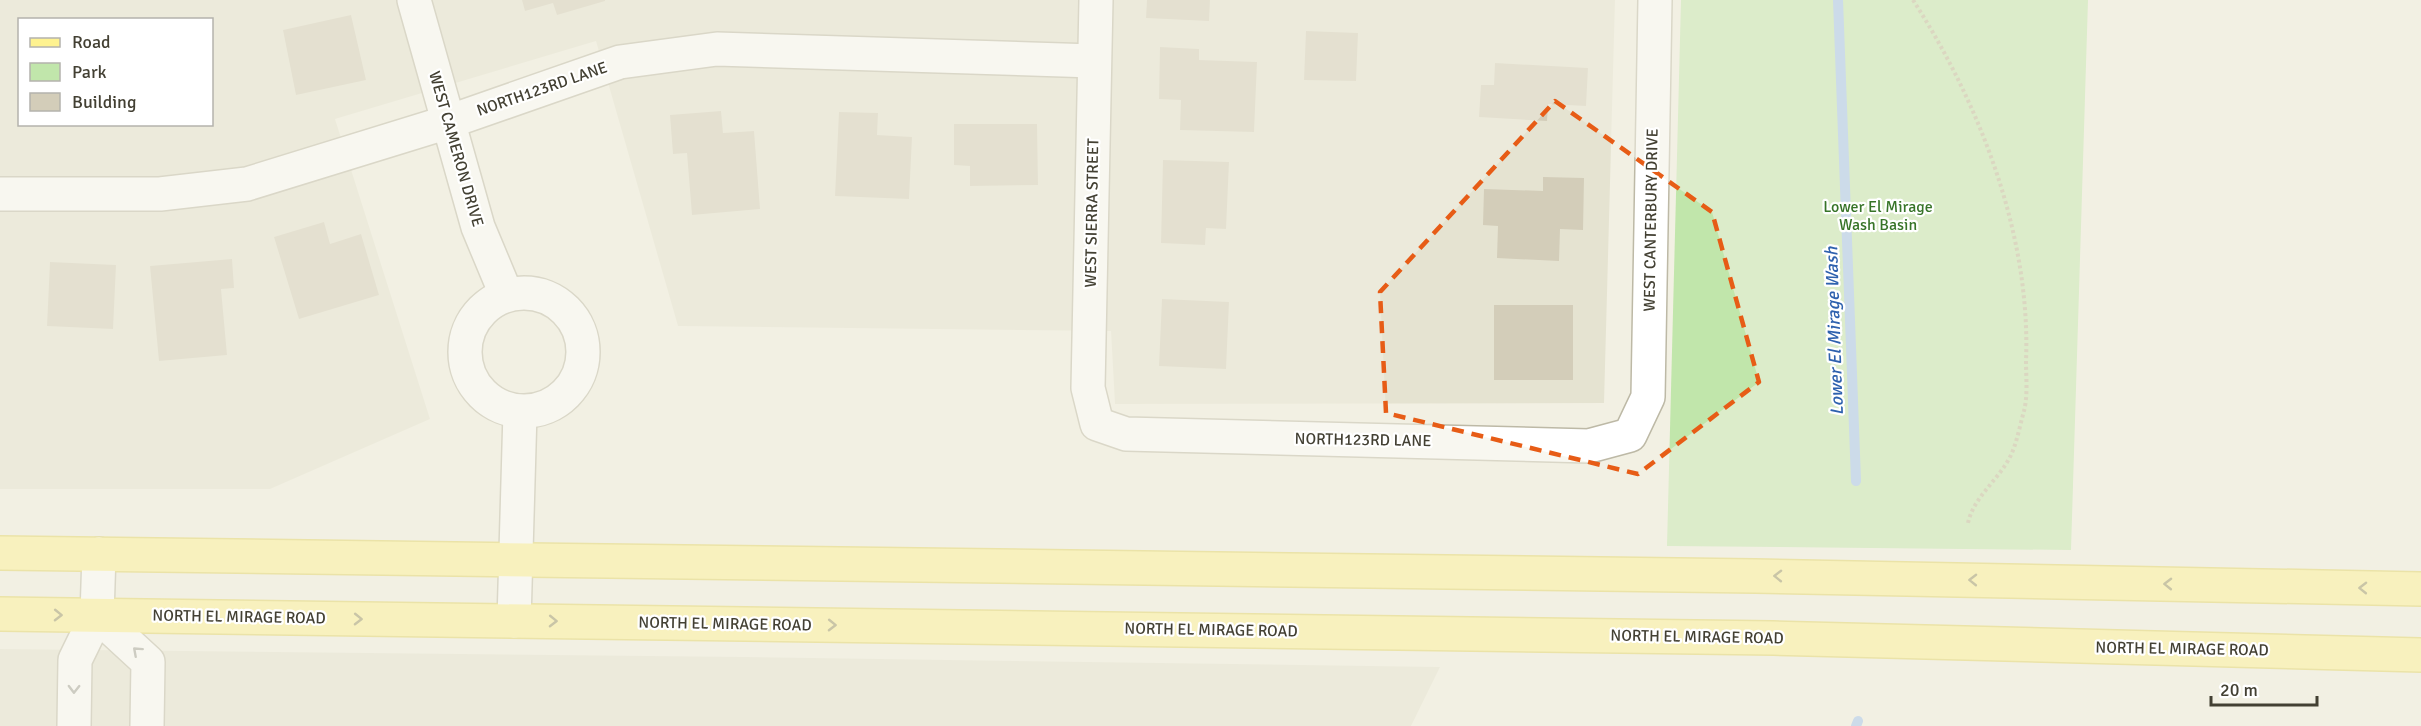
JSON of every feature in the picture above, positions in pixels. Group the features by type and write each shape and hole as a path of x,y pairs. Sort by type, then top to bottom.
{"main road":[{"path":"0,553 1755,576 2421,589"},
{"name":"NORTH EL MIRAGE ROAD","path":"0,614 1773,638 2421,655"}],"street":[{"name":"WEST CAMERON DRIVE","path":"414,0 478,227 506,294"},
{"name":"WEST SIERRA STREET","path":"1096,0 1088,388 1097,424"},
{"name":"WEST CANTERBURY DRIVE","path":"1630,435 1648,397 1655,0"},
{"name":"NORTH123RD LANE","path":"0,194 160,194 247,184 448,122 620,62 717,49 1094,62"},
{"path":"525,292 544,296 560,304 573,318 581,335 584,354 580,373 571,389 556,403 539,410 520,412 500,407 483,396 470,379 464,359 466,338 474,319 488,304 506,294 525,292"},
{"path":"514,621 520,412"},
{"name":"NORTH123RD LANE","path":"1097,424 1126,434 1589,446 1630,435"},
{"path":"74,726 75,660 97,615 99,554"},
{"path":"97,615 148,662 147,726"}],"path":[{"path":"1912,0 1928,23 1970,104 2002,191 2022,279 2027,337 2025,407 2011,454 1971,507 1968,523"}],"highlighted area":[{"path":"1555,101 1712,212 1759,382 1638,474 1386,413 1380,292"}],"shaded area":[{"path":"0,0 1615,0 1604,403 1115,404 1111,331 678,326 596,41 335,119 430,419 270,489 0,489"},
{"path":"0,649 1440,667 1411,726 0,726"}],"green space":[{"name":"Lower El Mirage Wash Basin","path":"1681,0 2088,0 2071,550 1667,546"}],"building":[{"path":"522,0 605,1 557,15 553,3 525,11"},
{"path":"1147,0 1210,0 1209,21 1146,18"},
{"path":"351,15 366,80 296,95 283,30"},
{"path":"1306,31 1358,33 1356,81 1304,80"},
{"path":"1160,47 1199,49 1199,60 1257,62 1254,132 1180,130 1181,100 1159,99"},
{"path":"1495,63 1588,68 1586,106 1548,104 1547,121 1479,117 1481,85 1494,85"},
{"path":"721,111 723,133 754,131 760,209 692,215 687,153 673,154 670,115"},
{"path":"839,112 878,113 877,135 912,137 909,199 835,196"},
{"path":"954,124 1037,124 1038,185 970,186 970,166 954,165"},
{"path":"1163,160 1229,162 1226,229 1206,228 1205,245 1161,243"},
{"path":"1543,177 1584,178 1583,230 1560,229 1559,261 1497,258 1498,226 1483,225 1484,189 1543,191"},
{"path":"324,222 330,244 361,234 379,295 299,319 274,237"},
{"path":"232,259 234,288 221,289 227,355 159,361 150,266"},
{"path":"50,262 116,265 113,329 47,326"},
{"path":"1162,299 1229,302 1226,369 1159,366"},
{"path":"1494,305 1573,305 1573,380 1494,380"}],"waterway":[{"name":"Lower El Mirage Wash","path":"1838,0 1856,481"},
{"name":"Lower El Mirage Wash","path":"1856,726 1858,721"}]}
